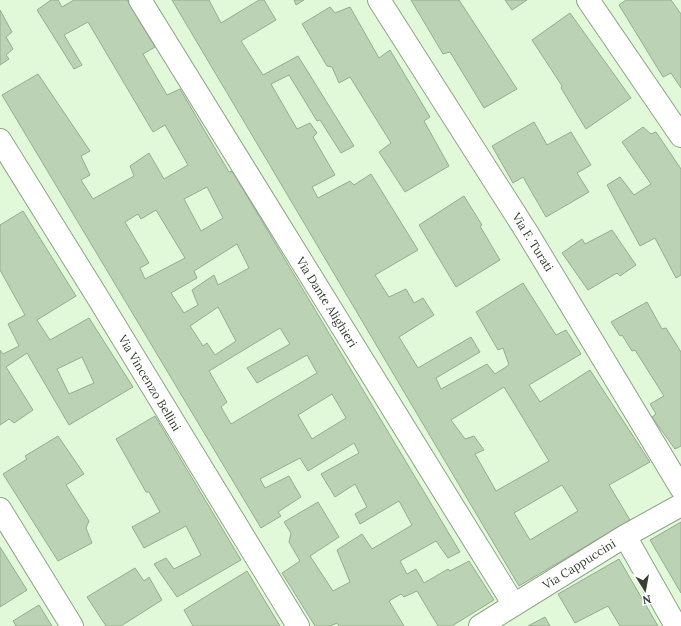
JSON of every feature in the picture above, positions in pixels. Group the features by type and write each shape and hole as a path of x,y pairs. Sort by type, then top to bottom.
{"street":[{"name":"Via Dante Alighieri","path":"140,0 514,605"},
{"name":"Via F. Turati","path":"379,0 528,234 681,488"},
{"path":"588,0 681,136"},
{"name":"Via Vincenzo Bellini","path":"0,140 298,626"},
{"name":"Via Cappuccini","path":"480,626 625,536 681,505"},
{"path":"0,509 72,626"},
{"path":"625,536 676,626"}],"building":[{"path":"51,0 58,0 62,7 74,0 127,0 155,47 143,54 167,95 180,89 229,172 232,171 460,552 448,558 436,541 400,561 407,574 416,569 424,583 448,569 450,571 469,561 494,600 452,626 438,626 417,591 404,597 401,594 389,601 404,626 339,626 337,623 330,626 315,626 282,573 300,561 289,542 291,533 284,522 318,502 339,537 310,556 333,591 350,582 337,550 362,534 372,549 412,525 399,501 360,524 355,514 367,507 355,484 335,497 321,474 359,453 354,443 308,471 300,458 260,479 265,488 289,476 301,497 278,512 281,516 261,528 2,95 38,74 90,151 81,156 90,175 81,180 93,199 134,176 130,166 149,153 164,179 188,165 165,125 153,132 88,22 64,35 82,65 74,69 37,10","holes":["207,187 223,218 201,231 184,199","156,210 185,258 145,279 140,268 149,263 125,222 138,214 141,219","237,244 249,268 218,285 214,275 192,290 198,305 184,313 171,293 197,278 194,271","218,307 236,341 215,355 207,343 203,346 190,326","280,328 290,344 247,368 257,383 307,355 317,373 231,424 221,407 227,402 209,371","332,394 346,418 312,439 298,415"]},
{"path":"172,0 209,0 221,23 259,0 264,0 276,20 241,41 263,75 298,56 354,146 341,153 320,120 317,121 289,75 271,84 297,129 310,123 317,133 313,137 335,175 312,187 318,198 350,181 354,185 371,174 418,250 375,275 389,297 406,289 414,303 423,298 434,315 399,337 418,368 471,337 480,352 436,378 441,389 487,364 495,374 509,365 503,348 498,350 476,312 523,283 556,335 566,330 581,354 529,385 540,402 590,370 650,462 609,485 630,520 519,586","holes":["504,387 549,461 496,491 475,454 484,450 474,436 465,439 451,420","562,485 578,511 530,540 514,513"]},
{"path":"294,0 304,0 296,5"},
{"path":"411,0 459,0 517,89 484,108 450,52 443,54"},
{"path":"505,0 527,0 512,10"},
{"path":"626,0 671,0 681,14 681,88 671,73 663,77 619,5"},
{"path":"330,7 335,13 350,7 379,58 390,50 430,117 424,121 449,166 405,192 379,152 391,143 350,77 339,83 332,67 327,66 302,24"},
{"path":"0,10 12,32 6,37 13,49 6,55 9,59 0,65"},
{"path":"570,13 631,98 586,129 561,88 562,86 532,40"},
{"path":"534,122 547,145 571,132 591,165 577,173 589,192 546,217 523,177 513,183 492,146"},
{"path":"643,127 651,134 656,132 681,169 681,275 676,278 655,238 640,246 607,185 620,177 634,195 651,184 622,142"},
{"path":"464,196 482,225 480,226 500,260 456,287 419,225"},
{"path":"23,211 76,296 37,320 50,340 89,318 133,387 69,425 27,353 6,367 33,410 14,423 9,419 0,425 0,350 3,354 19,346 8,324 25,315 0,270 0,225","holes":["82,357 94,383 69,394 57,369"]},
{"path":"612,230 636,265 620,276 617,273 588,290 562,253 582,239 585,244"},
{"path":"647,302 662,329 666,328 681,352 681,446 675,449 652,417 656,414 650,404 664,396 635,350 632,351 622,335 620,336 611,322"},
{"path":"155,416 241,560 177,597 154,564 166,558 174,569 201,555 186,526 144,548 132,527 160,512 149,492 146,492 116,439"},
{"path":"58,436 84,474 66,485 89,521 86,528 92,543 58,561 3,474 27,459 25,456"},
{"path":"681,522 681,593 650,540"},
{"path":"0,547 27,590 0,607"},
{"path":"619,559 658,626 620,626 608,606 575,623 558,594"},
{"path":"135,568 144,581 149,577 162,600 121,626 106,626 87,597"},
{"path":"247,571 280,626 193,626 184,610"},
{"path":"39,605 52,626 16,626 13,621"},
{"path":"545,617 550,626 528,626"}]}
